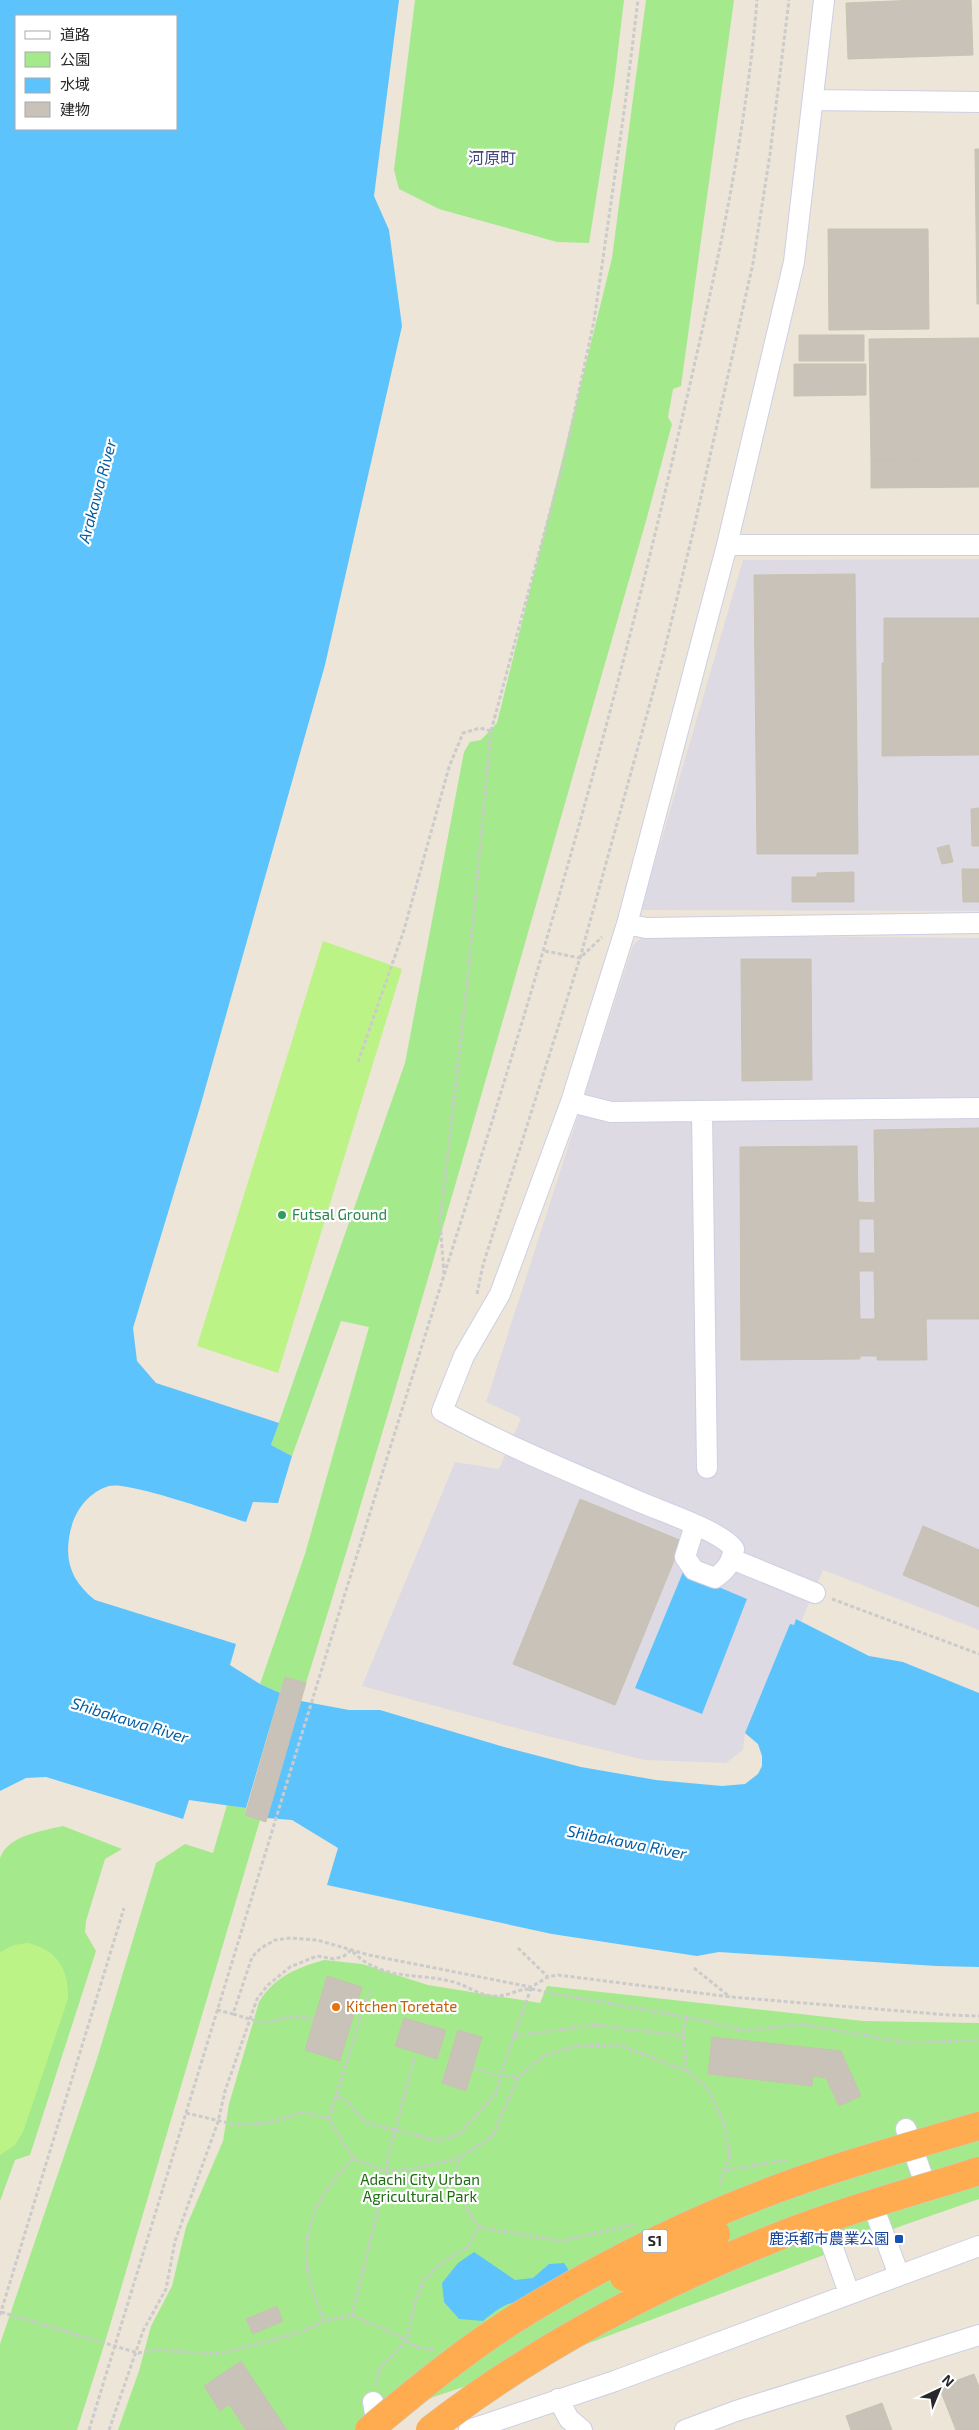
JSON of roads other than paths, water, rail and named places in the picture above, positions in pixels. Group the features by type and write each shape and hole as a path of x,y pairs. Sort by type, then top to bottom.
{"highway":[{"name":"S1","path":"369,2430 475,2347 528,2310 659,2239 784,2186 853,2162 979,2126"},
{"path":"394,2430 478,2364 571,2305 626,2276 709,2237 775,2210 882,2172 979,2144"},
{"path":"430,2430 458,2408 560,2343 618,2310 717,2263 777,2237 876,2202 979,2171"}],"street":[{"path":"695,1525 685,1557 694,1570 715,1578 727,1569 732,1559 734,1549 728,1541 695,1525 509,1445 442,1412 464,1356 500,1294 571,1102 627,924 727,545 794,262 824,0"},
{"path":"813,100 979,102"},
{"path":"727,545 979,545"},
{"path":"627,924 646,928 979,923"},
{"path":"571,1102 611,1112 979,1108"},
{"path":"702,1111 707,1468"},
{"path":"732,1559 815,1593"},
{"path":"849,2293 824,2223 916,2193 923,2186 924,2181 906,2128"},
{"path":"873,2206 899,2275"},
{"path":"469,2430 615,2381 899,2275 978,2250"},
{"path":"684,2430 736,2411 979,2335"},
{"path":"558,2399 569,2418 582,2430"},
{"path":"373,2402 378,2430"}],"water":[{"path":"0,0 399,0 374,196 389,230 402,326 325,665 200,1107 133,1328 137,1361 156,1383 279,1423 271,1445 292,1456 278,1503 253,1502 246,1522 135,1488 109,1486 87,1499 77,1513 73,1521 68,1548 70,1565 76,1580 95,1600 236,1644 230,1665 260,1684 280,1693 246,1808 189,1800 183,1819 46,1777 26,1778 0,1791"},
{"path":"683,1572 747,1599 702,1714 635,1688"},
{"name":"Shibakawa River","path":"796,1619 869,1656 903,1662 979,1693 979,1967 719,1952 697,1956 552,1934 327,1885 338,1848 292,1820 267,1818 301,1701 349,1710 380,1710 504,1747 581,1767 656,1780 722,1786 745,1784 758,1774 762,1766 762,1756 758,1744 745,1733 790,1624 794,1625"},
{"path":"474,2252 515,2280 533,2278 549,2264 564,2263 568,2269 571,2281 549,2306 521,2302 514,2303 500,2308 483,2321 459,2319 444,2302 442,2283 458,2263"}],"place":[{"name":"Futsal Ground","path":"282,1215"},
{"name":"Kitchen Toretate","path":"336,2007"},
{"name":"鹿浜都市農業公園","path":"899,2239"}],"district":[{"name":"河原町","path":"492,158"}],"water label":[{"name":"Arakawa River","path":"97,491"}],"park label":[{"name":"Adachi City Urban Agricultural Park","path":"420,2188"}]}
